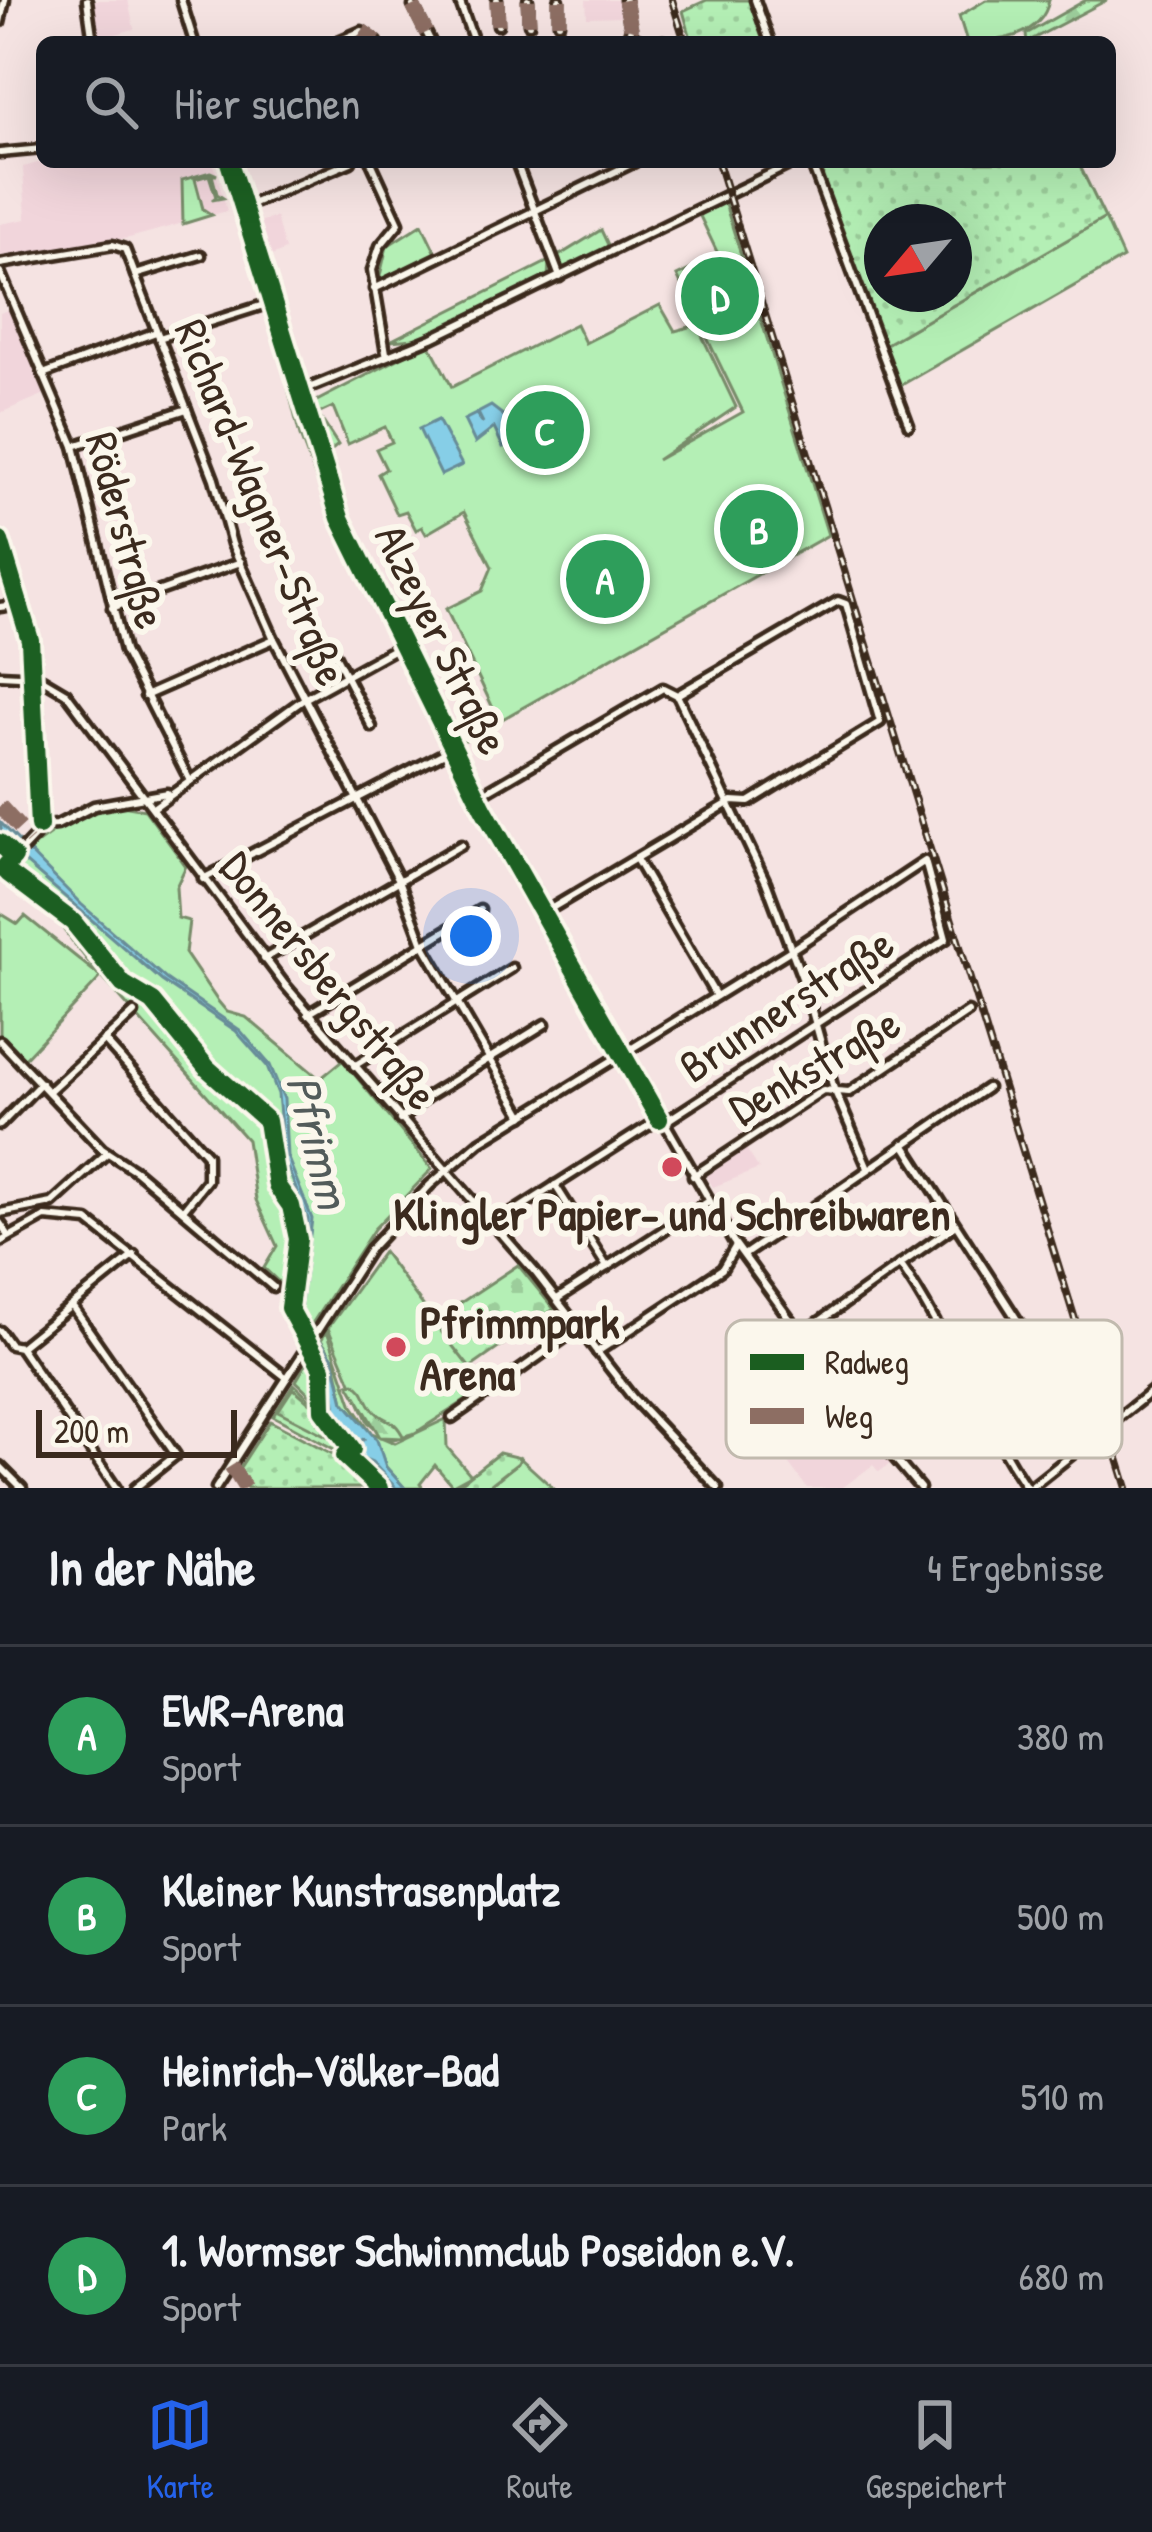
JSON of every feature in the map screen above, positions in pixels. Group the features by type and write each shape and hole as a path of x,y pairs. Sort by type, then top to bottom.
{"street":[{"path":"0,22 5,0"},
{"path":"87,0 92,36"},
{"path":"181,0 192,36"},
{"path":"459,0 472,36"},
{"path":"497,0 498,25"},
{"path":"528,0 529,24"},
{"path":"559,0 560,23"},
{"path":"625,0 628,36"},
{"path":"755,0 768,36"},
{"path":"413,6 420,36"},
{"path":"0,153 36,149"},
{"name":"Alzeyer Straße","path":"231,168 324,480 400,646 477,797 621,1054 736,1246 792,1320"},
{"path":"242,208 336,168"},
{"path":"374,168 399,223 376,256 374,289 386,352"},
{"path":"518,168 560,277"},
{"path":"374,289 623,168"},
{"path":"298,392 386,352 432,338 784,168"},
{"path":"814,168 909,425"},
{"name":"Richard-Wagner-Straße","path":"0,268 113,245 124,248 274,639 399,880 423,944 523,1115"},
{"name":"Richard-Wagner-Straße","path":"134,275 201,255"},
{"name":"Röderstraße","path":"0,268 74,446 112,608 145,696 189,779"},
{"path":"0,290 10,293"},
{"path":"43,374 271,303"},
{"path":"74,446 187,409"},
{"path":"0,541 22,604 33,677 39,826 0,873"},
{"path":"112,608 241,562"},
{"path":"542,914 732,801 749,802 880,722 847,607 838,601 677,695"},
{"path":"0,607 22,604"},
{"path":"145,696 274,639"},
{"path":"329,643 372,727"},
{"path":"153,808 304,699 400,646"},
{"path":"0,675 33,677"},
{"name":"Donnersbergstraße","path":"33,677 54,682 66,693 308,1013 718,1488"},
{"path":"477,797 664,688 677,695 732,801 791,950 834,1089 868,1168"},
{"path":"203,879 452,749"},
{"path":"39,826 57,825 94,806 174,790"},
{"path":"0,843 14,856"},
{"path":"264,959 461,845"},
{"path":"636,858 716,996"},
{"name":"Brunnerstraße","path":"493,1225 946,939 925,861 791,950"},
{"path":"308,1013 480,910"},
{"path":"217,1488 382,1233 446,1171 523,1115 791,950"},
{"path":"354,1066 512,968"},
{"name":"Denkstraße","path":"693,1176 823,1090 849,1092 968,1012"},
{"path":"49,1091 134,1013"},
{"path":"400,1120 545,1024"},
{"path":"104,1040 207,1155 207,1180 183,1210"},
{"path":"0,1041 107,1153 183,1210 273,1288"},
{"path":"0,1125 40,1083"},
{"path":"744,1255 987,1088"},
{"path":"904,1144 1017,1320"},
{"path":"0,1213 44,1207 107,1153"},
{"path":"555,1185 607,1267"},
{"path":"64,1193 64,1208 73,1216 134,1255 287,1378"},
{"path":"557,1299 709,1201"},
{"path":"0,1242 45,1217 73,1216"},
{"path":"0,1223 9,1236"},
{"path":"822,1320 954,1226"},
{"path":"597,1352 722,1269 736,1246"},
{"path":"20,1347 74,1309 134,1255"},
{"path":"900,1264 935,1320"},
{"path":"74,1309 176,1458 135,1488"},
{"path":"452,1418 579,1328"},
{"path":"0,1330 3,1341 20,1347 116,1488"},
{"path":"1122,1416 1152,1391"},
{"name":"Alzeyer Straße","path":"897,1458 920,1488"},
{"path":"1007,1458 1029,1488 1069,1458"},
{"path":"0,1466 22,1488"},
{"path":"0,1480 8,1473"}],"shaded area":[{"path":"93,0 128,0 134,29 98,36"},
{"path":"586,0 619,0 623,16 587,17"},
{"path":"23,167 215,168 227,211 129,238 0,256 0,224 26,219"},
{"path":"276,217 285,250 265,259 255,223"},
{"path":"10,309 45,394 0,413 0,313"},
{"path":"745,1147 759,1169 713,1187 705,1174"},
{"path":"785,1458 887,1458 891,1463 879,1472 873,1465 842,1488 807,1488"}],"green space":[{"path":"707,0 753,0 765,36 690,36 683,11"},
{"path":"986,0 1049,0 1037,23 1014,36 965,36 959,16"},
{"path":"1086,0 1107,0 1038,36 1026,34"},
{"path":"816,168 1081,168 1105,218 972,295 972,204 864,204 864,305"},
{"path":"210,172 217,175 212,175 217,194 223,198 212,200 216,197 209,175 195,179 203,209 212,215 183,224 182,180"},
{"path":"724,200 828,535 460,743 490,724 493,708 446,609 482,591 492,567 464,512 426,534 422,527 416,530 406,511 397,514 378,474 386,469 376,449 392,442 385,427 348,444 333,407 318,414 338,445 327,454 311,404 429,343 452,387 576,324 585,343 660,305 675,331 697,325 736,407 657,460 743,412 677,276 719,256 698,212"},
{"path":"1105,218 1123,258 896,388 879,348 942,312 972,312 972,295"},
{"path":"422,224 436,253 379,280 387,246"},
{"path":"601,230 610,249 561,269 554,253 560,255"},
{"path":"549,261 548,279 426,338 390,341"},
{"path":"866,312 942,312 879,348"},
{"path":"269,314 334,517 331,518 300,436"},
{"path":"117,805 145,810 186,866 176,887 178,918 189,921 185,953 227,1012 246,1017 320,1079 342,1061 336,1052 432,1169 374,1229 300,1342 279,1302 281,1284 264,1268 277,1246 256,1200 247,1140 91,965 31,888 8,876 8,872 26,877 17,861 51,834 76,819"},
{"path":"480,812 610,1043 497,851"},
{"path":"0,913 18,924 25,916 101,977 24,1059 0,1037"},
{"name":"Pfrimmpark Arena","path":"383,1252 485,1388 415,1433 390,1440 368,1422 328,1328"},
{"path":"518,1265 554,1309 470,1368 433,1321"},
{"path":"327,1331 353,1406 371,1432 344,1402 335,1361 321,1340"},
{"path":"318,1345 334,1375 336,1418 355,1445 325,1408 326,1380 314,1352"},
{"path":"312,1354 323,1376 321,1405 296,1381"},
{"path":"354,1383 404,1438 380,1437 349,1384"},
{"path":"294,1384 322,1410 348,1450 334,1449 273,1416"},
{"path":"293,1388 320,1411 346,1446 278,1411"},
{"path":"446,1419 447,1447 471,1475 447,1488 451,1484 435,1465 420,1484 423,1488 405,1488 386,1467 372,1433 395,1443"},
{"path":"270,1421 346,1461 376,1488 247,1488 237,1472"},
{"path":"499,1453 520,1458 486,1488 454,1488"},
{"path":"520,1458 553,1488 486,1488 518,1463"}],"water":[{"path":"727,291 735,308 726,311 731,320 716,328 704,302"},
{"path":"491,406 516,425 522,439 503,447 494,428 475,443 464,420 476,414 483,423 478,413"},
{"path":"438,420 462,465 441,475 419,429"},
{"path":"0,822 81,904 166,979 240,1030 270,1065 284,1099 287,1156 312,1219 300,1313 333,1358 344,1402 377,1440 386,1467 405,1488 396,1488 372,1462 354,1454 361,1453 357,1446 365,1438 355,1444 337,1418 330,1363 297,1316 295,1293 307,1254 308,1219 284,1159 278,1094 267,1066 236,1031 162,981 20,858 3,842"}],"railway":[{"path":"672,0 683,36"},
{"path":"720,168 1075,1320"},
{"path":"1118,1458 1127,1488"}],"marked path":[{"path":"497,0 498,25"},
{"path":"528,0 529,24"},
{"path":"559,0 559,23"},
{"path":"625,0 628,36"},
{"path":"413,6 428,36"},
{"path":"362,31 369,36"},
{"path":"0,806 31,840"},
{"path":"231,1466 245,1488"}],"cycle path":[{"path":"231,168 340,518 483,808 659,1119"},
{"path":"0,541 30,640 39,826"},
{"path":"0,843 14,857 4,868 8,873 73,922 123,984 153,1002 207,1068 267,1121 277,1186 291,1206 298,1239 289,1308 322,1368 323,1410 352,1449 345,1456 379,1488"}],"place":[{"name":"1. Wormser Schwimmclub Poseidon e.V.","path":"720,296"},
{"name":"Heinrich-Völker-Bad","path":"545,430"},
{"name":"Kleiner Kunstrasenplatz","path":"759,529"},
{"name":"EWR-Arena","path":"605,579"},
{"name":"Klingler Papier- und Schreibwaren","path":"672,1167"},
{"name":"Pfrimmpark Arena","path":"396,1347"}],"water label":[{"name":"Pfrimm","path":"319,1141"}]}
